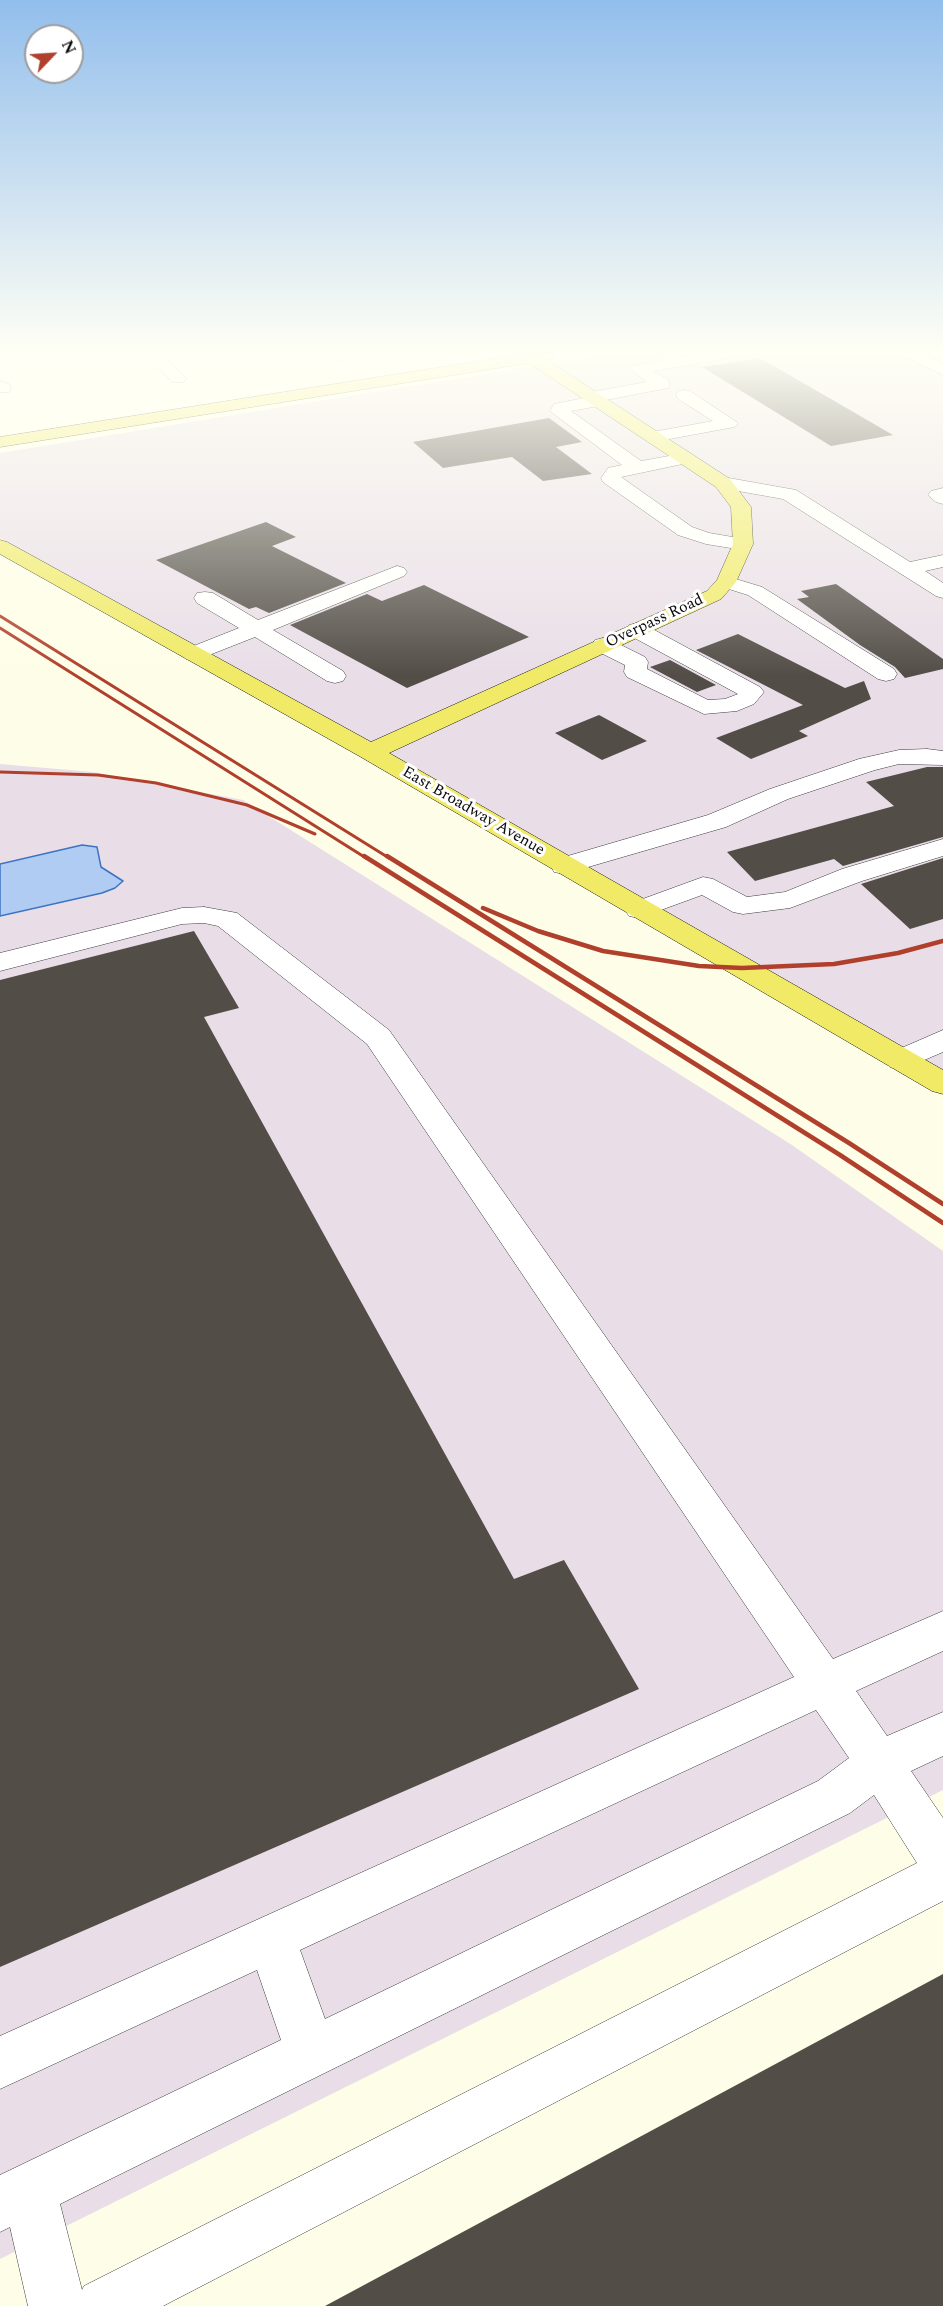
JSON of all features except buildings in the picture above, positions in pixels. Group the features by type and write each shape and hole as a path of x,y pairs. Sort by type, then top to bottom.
{"main road":[{"name":"Overpass Road","path":"370,752 714,595 726,582 743,544 741,507 723,483 690,461"},
{"name":"East Broadway Avenue","path":"0,546 370,752 639,910 943,1084"}],"street":[{"path":"628,461 638,468"},
{"path":"673,461 615,472 610,478 685,531 706,538 743,544"},
{"path":"723,483 789,494 943,592"},
{"path":"906,569 943,561"},
{"path":"194,654 397,572"},
{"path":"726,582 755,591 886,674"},
{"path":"205,598 335,676"},
{"path":"603,645 637,662 635,672 704,706 729,706 746,699 752,692 637,630"},
{"path":"564,866 612,850 717,821 779,794 868,764 899,757 943,758"},
{"path":"639,910 703,885 743,906 790,900 852,875 943,847"},
{"path":"0,962 182,916 204,915 227,919 378,1037 943,1860"},
{"path":"901,1060 943,1040"},
{"path":"0,2063 943,1630"},
{"path":"57,2306 14,2197 834,1797 879,1764 943,1733"},
{"path":"104,2306 943,1875"},
{"path":"271,1939 311,2052"}],"shaded area":[{"path":"0,461 679,461 714,484 732,508 733,544 716,581 705,592 372,744 0,538"},
{"path":"686,461 943,461 943,1071 387,752 722,597 736,583 753,545 751,507"},
{"path":"0,764 93,772 243,800 792,1145 943,1251 943,1790 0,2259 0,916 102,893 115,888 122,881 101,867 82,845 0,864"}],"water":[{"path":"82,845 97,847 101,867 123,881 115,888 102,893 0,916 0,864"}],"railway":[{"path":"0,616 389,858"},
{"path":"0,628 366,858"},
{"path":"0,772 98,775 156,783 247,805 315,834"},
{"path":"364,856 840,1155 943,1223"},
{"path":"387,856 849,1143 943,1204"},
{"path":"483,908 538,931 603,951 699,966 742,968 834,964 898,953 943,941"}]}
